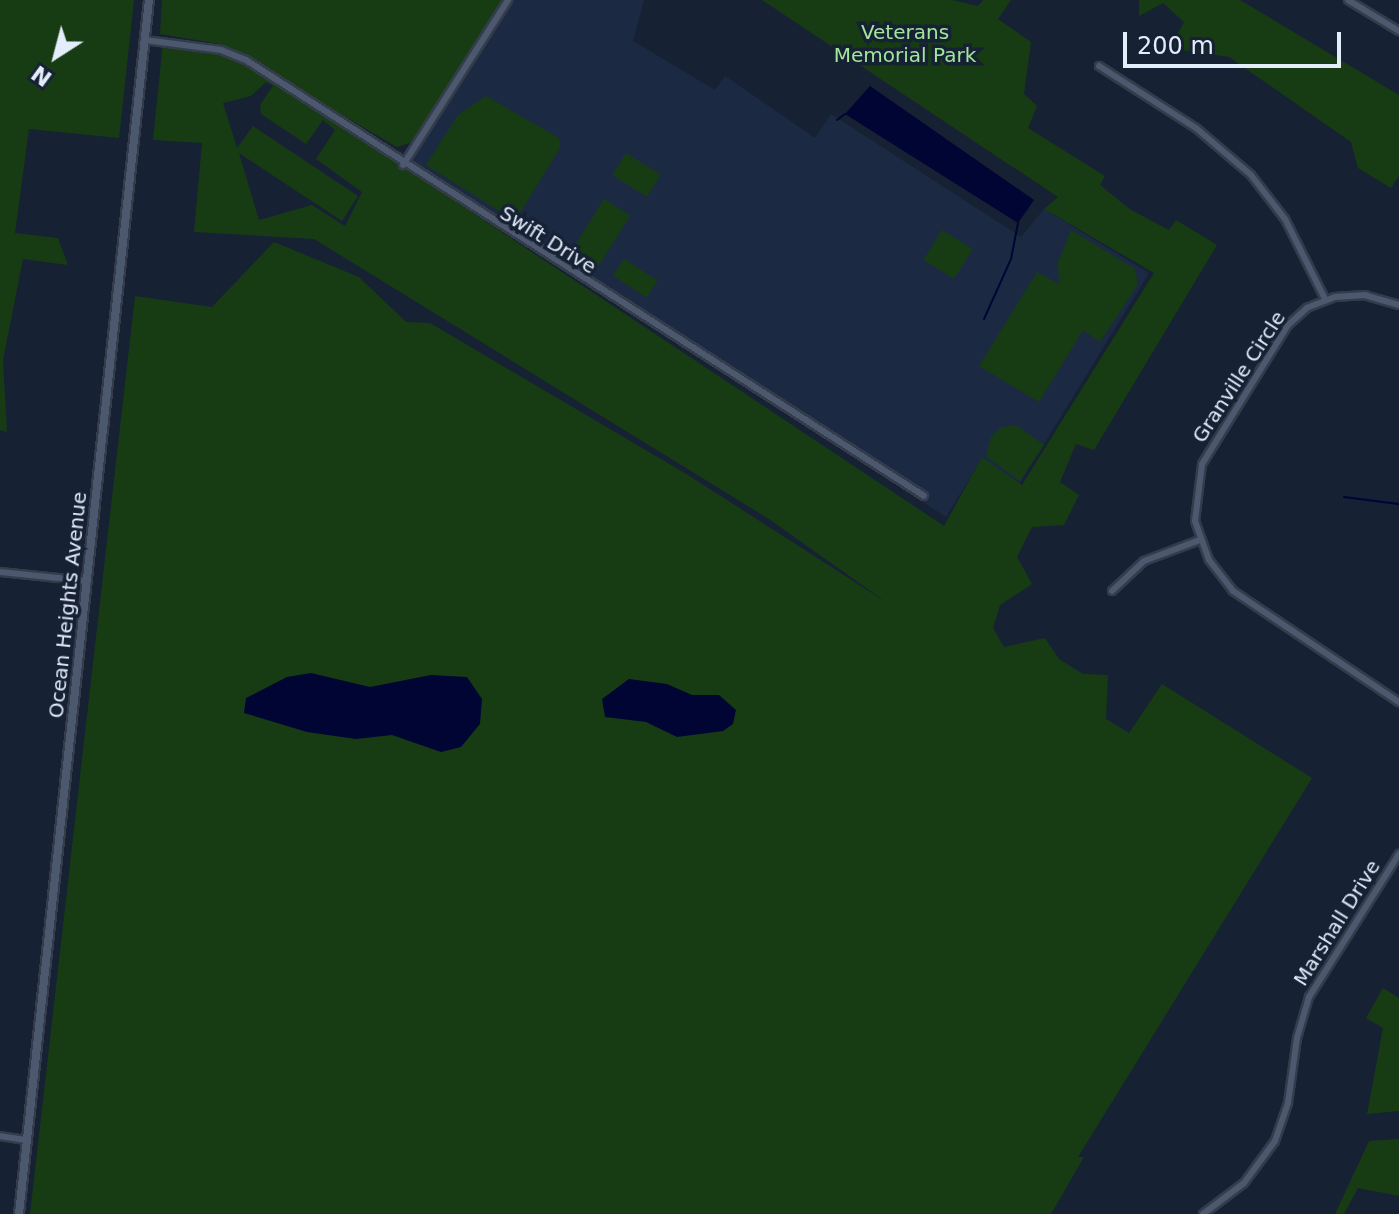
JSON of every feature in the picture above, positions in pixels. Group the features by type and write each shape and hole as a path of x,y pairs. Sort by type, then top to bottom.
{"main road":[{"name":"Ocean Heights Avenue","path":"19,1214 149,0"}],"street":[{"path":"403,165 508,0"},
{"path":"1348,0 1399,31"},
{"name":"Swift Drive","path":"145,40 233,54 924,496"},
{"path":"1099,66 1196,128 1251,175 1285,219 1325,299 1354,294 1399,305"},
{"name":"Granville Circle","path":"1325,299 1288,325 1207,453 1195,498 1200,540 1233,591 1399,702"},
{"path":"1112,591 1144,561 1200,540"},
{"path":"0,572 87,581"},
{"name":"Marshall Drive","path":"1203,1214 1244,1183 1275,1141 1309,997 1399,854"},
{"path":"0,1136 26,1140"}],"shaded area":[{"path":"508,0 644,0 633,41 715,90 725,76 815,138 831,114 1021,237 1044,209 1149,273 1020,483 982,458 946,517 403,165"},
{"path":"870,86 1034,200 1018,223 845,114"},
{"path":"311,673 370,687 431,675 467,677 482,699 480,724 461,747 441,752 392,735 356,739 307,732 244,713 246,698 287,677"},
{"path":"629,679 667,684 692,695 719,695 736,710 733,724 723,731 677,737 646,722 605,717 602,699"}],"green space":[{"path":"0,0 134,0 119,138 29,129 15,233 58,238 68,265 23,259 3,360 7,432 0,430"},
{"path":"162,0 508,0 412,142 397,147 220,44 160,34"},
{"name":"Veterans Memorial Park","path":"762,0 952,0 978,6 983,0 1011,0 998,19 1031,42 1024,94 1037,106 1028,128 1105,176 1100,185 1131,210 1169,230 1176,220 1217,245 1094,450 1076,444 1060,482 1079,495 1064,525 1032,527 1017,557 1032,584 1000,605 993,628 1004,647 1045,638 1059,659 1083,674 1108,675 1106,719 1129,733 1162,684 1312,778 1078,1157 1084,1157 1051,1214 30,1214 135,296 212,307 274,242 359,277 406,322 430,323 688,475 886,602 769,519 314,239 194,232 202,143 153,140 163,42 212,46 297,96 944,526 982,457 1022,485 1154,273 1044,209 1058,197","holes":["266,82 273,86 260,105 261,114 306,144 323,120 335,130 316,159 362,192 345,226 312,205 259,220 239,153 342,221 358,196 253,126 237,148 223,103 251,96"]},
{"path":"1139,0 1240,0 1399,95 1399,176 1391,188 1358,168 1351,142 1229,57 1170,48 1184,22 1163,3 1139,16"},
{"path":"486,96 559,138 560,148 515,221 426,165 458,115"},
{"path":"626,153 661,175 647,197 612,175"},
{"path":"604,199 630,215 598,266 572,250"},
{"path":"942,230 973,249 954,279 923,260"},
{"path":"1071,230 1135,269 1138,284 1100,342 1083,330 1039,402 979,366 1037,272 1059,284 1058,263"},
{"path":"624,259 658,281 647,298 613,276"},
{"path":"1016,425 1044,445 1020,481 986,456 991,437 1002,427"},
{"path":"1383,988 1399,998 1399,1111 1367,1114 1383,1028 1366,1018"},
{"path":"1399,1139 1399,1196 1358,1188 1344,1214 1335,1214 1369,1141"}],"waterway":[{"path":"837,120 845,114"},
{"path":"984,319 1011,259 1018,223"},
{"path":"1344,497 1399,504"}]}
